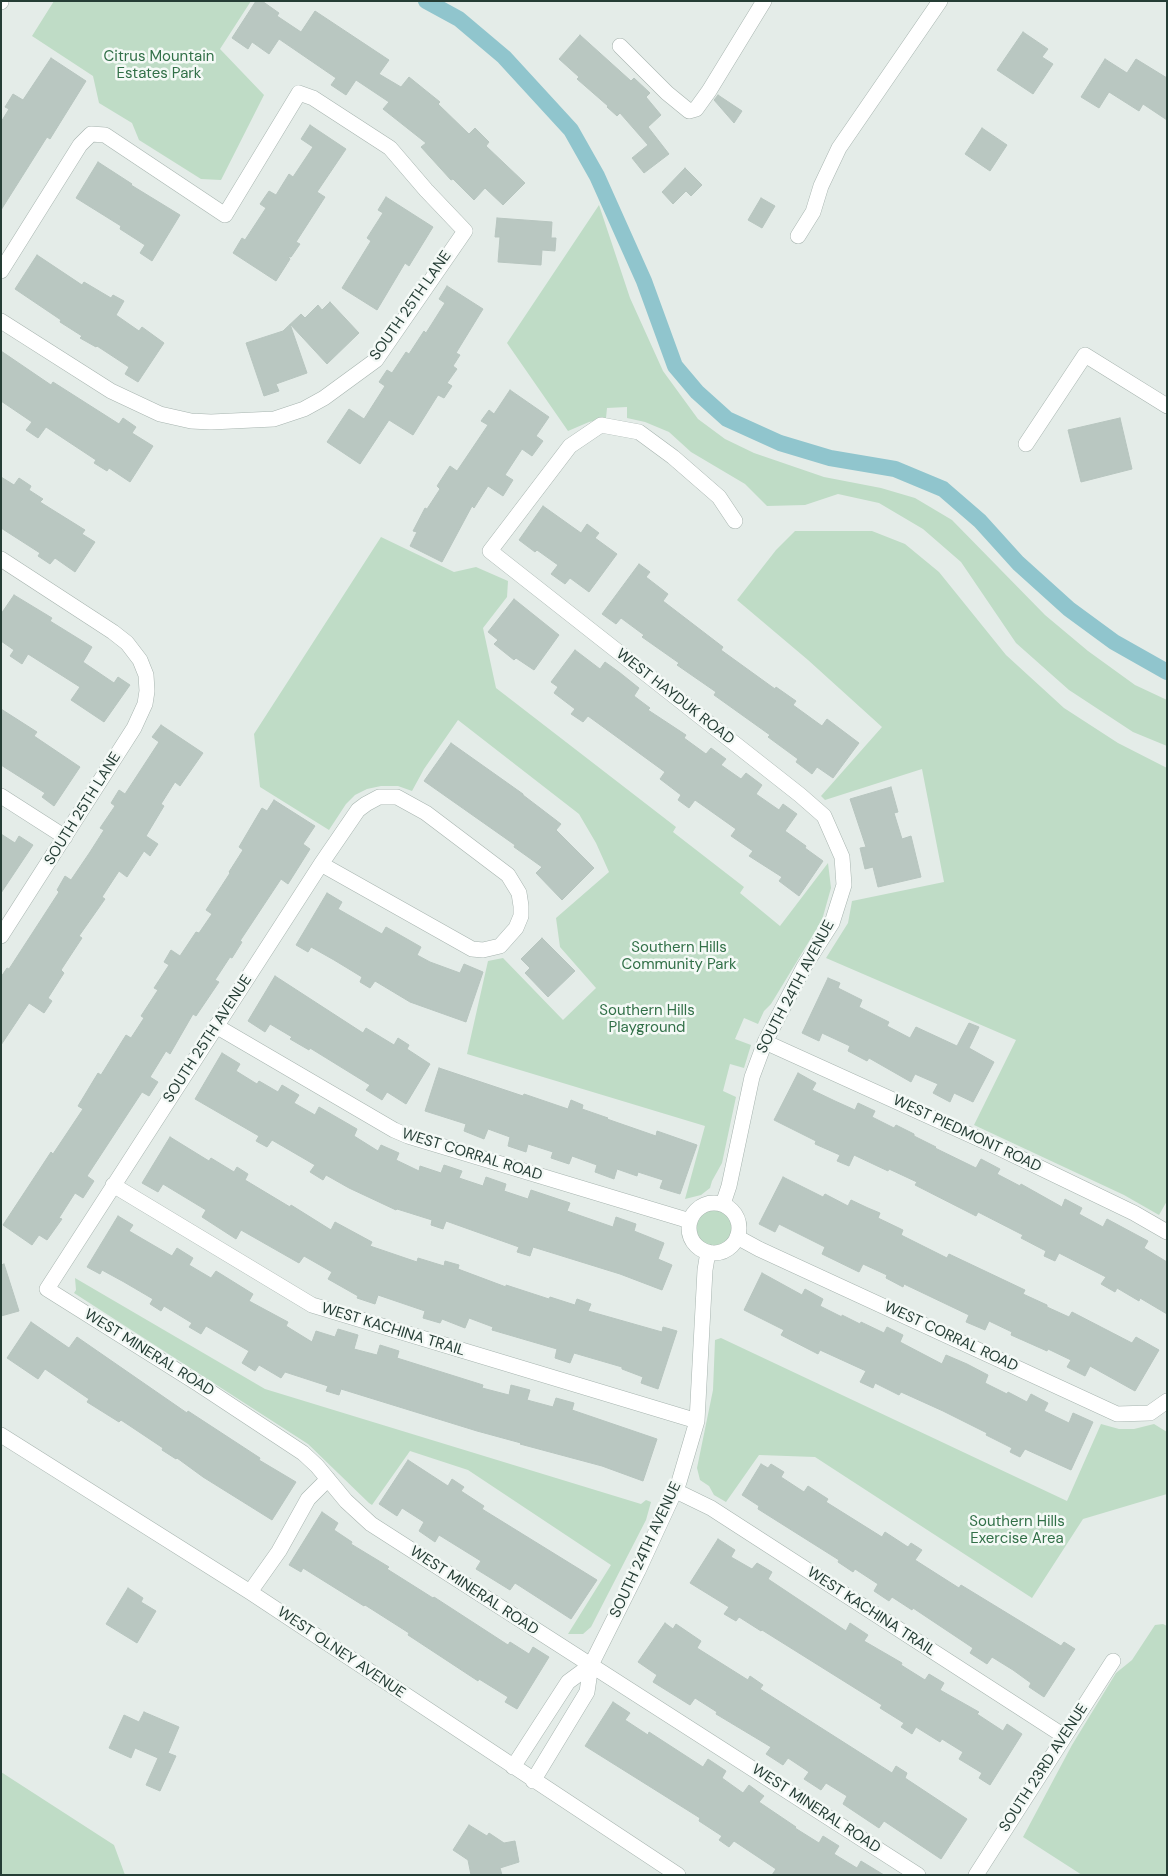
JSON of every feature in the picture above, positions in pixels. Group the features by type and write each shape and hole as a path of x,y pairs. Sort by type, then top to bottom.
{"street":[{"path":"620,46 667,93 689,110 696,110 714,84 764,1"},
{"path":"798,236 813,212 821,186 839,148 940,1"},
{"name":"SOUTH 25TH LANE","path":"1,271 80,145 91,134 105,135 225,215 299,93 313,98 390,148 465,231 376,360 324,398 304,409 274,418 211,422 191,421 160,414 111,391 1,321"},
{"path":"1026,444 1085,355 1167,406"},
{"name":"WEST HAYDUK ROAD","path":"736,521 719,498 673,457 638,432 601,425 570,446 490,551 800,795 824,816 842,857"},
{"name":"SOUTH 25TH LANE","path":"1,559 114,632 134,651 140,660 146,675 147,691 145,704 134,728 1,936"},
{"path":"1,796 65,837"},
{"name":"SOUTH 25TH AVENUE","path":"47,1288 321,864 358,810 379,797 397,797 407,801 508,875 519,893 522,906 521,916 516,928 500,946 484,950 472,949 321,864"},
{"name":"SOUTH 24TH AVENUE","path":"723,1204 729,1186 752,1077 764,1042 804,967 832,923 844,885 842,857"},
{"name":"WEST CORRAL ROAD","path":"216,1026 394,1130 408,1136 690,1221"},
{"name":"WEST PIEDMONT ROAD","path":"764,1042 999,1148 1134,1213 1167,1232"},
{"name":"WEST KACHINA TRAIL","path":"113,1186 312,1305 697,1421"},
{"path":"711,1203 723,1204 735,1214 739,1222 738,1237 729,1248 720,1252 708,1252 696,1245 691,1237 689,1230 690,1221 696,1211 702,1206 711,1203"},
{"name":"WEST CORRAL ROAD","path":"738,1237 759,1249 1117,1414 1150,1413 1167,1401"},
{"name":"SOUTH 24TH AVENUE","path":"533,1781 587,1692 591,1666 676,1491 697,1421 705,1270 708,1252"},
{"name":"WEST MINERAL ROAD","path":"47,1288 303,1453 317,1466 346,1501 371,1524 918,1875"},
{"name":"WEST OLNEY AVENUE","path":"1,1435 250,1592 673,1874"},
{"path":"250,1592 279,1551 308,1499 328,1479"},
{"name":"WEST KACHINA TRAIL","path":"676,1491 711,1508 1064,1736"},
{"name":"SOUTH 23RD AVENUE","path":"976,1875 1113,1661"},
{"name":"SOUTH 24TH AVENUE","path":"513,1767 568,1682 591,1666"},
{"path":"552,1708 570,1721"}],"green space":[{"name":"Citrus Mountain Estates Park","path":"54,1 251,1 220,49 264,95 221,180 201,179 139,140 132,123 99,103 93,76 32,36"},
{"path":"599,205 630,298 663,371 698,419 725,439 754,453 824,477 881,488 915,498 952,520 1045,615 1088,651 1135,685 1167,700 1167,746 1133,732 1069,690 1016,643 961,562 923,529 879,503 838,494 805,505 767,506 745,484 691,452 669,432 645,422 627,418 627,407 607,408 606,418 589,422 568,431 507,343"},
{"path":"795,531 872,531 905,544 939,572 1006,655 1064,708 1118,743 1167,768 1167,1201 1159,1215 1124,1195 974,1125 1016,1040 826,958 848,923 852,901 944,882 922,769 825,800 821,796 882,727 808,660 737,600 776,550"},
{"name":"Southern Hills Community Park","path":"381,537 454,572 476,567 508,581 507,597 483,628 496,688 676,827 673,832 744,887 740,893 780,926 828,863 831,888 822,920 771,1004 764,1011 758,1024 744,1018 735,1039 751,1045 744,1068 730,1064 723,1091 736,1097 722,1163 710,1188 701,1195 685,1199 705,1126 467,1054 488,961 503,958 563,1020 596,988 560,947 556,918 609,872 596,843 579,814 458,720 424,769 412,791 398,786 381,786 367,789 355,795 346,804 329,830 260,787 254,734"},
{"path":"714,1203 728,1207 735,1214 739,1228 735,1242 728,1249 714,1253 700,1249 693,1242 689,1228 693,1214 700,1207"},
{"path":"75,1278 265,1389 641,1504 646,1500 651,1502 646,1520 591,1627 583,1634 568,1634 611,1565 468,1470 410,1451 372,1505 308,1444 74,1293 76,1290"},
{"name":"Southern Hills Exercise Area","path":"721,1338 1067,1501 1101,1424 1119,1429 1134,1429 1154,1424 1167,1432 1167,1494 1083,1519 1032,1598 815,1457 759,1455 726,1502 714,1495 709,1486 700,1480 697,1468 713,1390 715,1340"},
{"path":"1163,1624 1167,1626 1167,1875 1082,1875 1023,1837 1072,1745 1116,1673 1132,1660 1155,1625"},
{"path":"1,1772 114,1845 125,1875 1,1875"}],"building":[{"path":"256,1 262,1 279,13 277,16 301,32 315,11 389,60 379,74 401,87 409,77 440,102 438,104 469,134 475,128 489,142 486,146 525,183 503,205 485,188 474,200 453,179 451,180 421,147 426,143 383,109 389,102 356,80 346,95 331,85 336,78 279,39 269,54 252,42 248,49 232,38"},
{"path":"1023,32 1048,49 1042,57 1053,64 1033,94 997,70"},
{"path":"580,35 631,81 634,78 650,93 646,97 661,115 648,127 669,154 644,173 632,158 648,145 620,113 617,116 577,79 579,77 559,59"},
{"path":"51,58 86,81 50,139 47,137 1,210 1,122 9,109 5,107 13,94 23,100"},
{"path":"1105,59 1127,73 1136,59 1167,78 1167,120 1143,104 1139,111 1109,92 1099,108 1081,97"},
{"path":"718,95 742,111 734,123 714,100"},
{"path":"310,125 346,149 317,192 325,197 296,242 300,244 291,257 288,257 290,259 276,281 233,253 242,238 245,240 266,208 260,204 269,191 276,195 289,174 293,177 313,147 301,139"},
{"path":"982,128 1007,145 990,171 965,154"},
{"path":"98,162 180,215 152,261 140,253 145,245 120,229 121,226 76,198"},
{"path":"685,168 702,185 691,196 686,191 673,204 662,192"},
{"path":"386,197 433,227 409,266 405,263 377,310 342,288 371,241 367,238 383,213 378,210"},
{"path":"761,198 775,206 762,228 748,220"},
{"path":"497,218 552,222 551,238 556,238 555,251 542,250 541,265 498,262 500,237 495,237"},
{"path":"37,255 82,285 84,282 111,298 113,295 124,301 116,315 139,331 142,327 164,343 138,382 125,374 129,367 97,346 80,338 82,336 60,322 61,320 15,289"},
{"path":"447,286 483,309 456,353 460,355 453,366 457,369 447,383 452,386 444,398 438,395 413,435 389,420 360,464 327,442 349,409 364,419 385,386 379,382 387,370 392,373 406,352 409,354 424,331 426,333 445,303 439,299"},
{"path":"330,302 359,333 327,364 290,324 301,314 305,318 318,305 322,310"},
{"path":"290,324 307,373 276,384 279,391 264,396 246,343 283,331"},
{"path":"1,351 51,385 53,382 119,424 123,418 136,427 132,433 153,446 130,482 109,468 107,471 94,463 96,460 46,427 38,438 26,430 32,422 1,401"},
{"path":"510,390 549,417 536,436 543,441 532,456 522,449 505,475 513,480 503,496 488,486 474,508 472,506 442,562 410,546 417,532 413,531 425,508 427,509 440,489 437,486 450,466 457,471 488,425 481,421 489,410 494,414"},
{"path":"1120,418 1132,469 1081,482 1068,430"},
{"path":"1,477 14,485 19,478 31,486 29,490 43,499 40,502 85,530 82,534 95,542 75,572 55,558 50,564 38,556 40,553 1,528"},
{"path":"543,506 581,533 587,524 599,533 595,538 617,554 589,592 570,578 565,584 551,574 558,565 519,540"},
{"path":"639,564 650,572 646,577 668,594 663,601 723,647 721,650 775,689 776,687 796,701 793,705 822,726 827,719 859,743 833,778 817,767 812,774 796,762 798,759 768,737 770,735 714,695 716,692 677,665 679,663 642,637 644,635 621,618 616,624 602,614"},
{"path":"14,595 52,618 50,621 92,647 83,662 114,683 118,677 130,685 104,722 71,700 80,687 28,654 22,664 10,656 14,650 1,641 1,614"},
{"path":"514,599 559,635 534,670 516,658 514,660 494,644 498,640 488,632"},
{"path":"575,650 600,669 605,662 619,672 639,688 634,696 650,708 648,710 686,735 684,738 706,754 711,748 726,759 721,765 741,779 746,773 762,785 756,794 779,810 783,804 797,814 785,831 823,861 799,896 779,881 782,877 749,856 753,851 731,836 736,829 695,800 689,808 678,800 681,795 660,779 665,772 588,716 583,722 571,714 575,709 554,693 558,687 551,682"},
{"path":"1,709 37,732 34,736 80,767 54,806 42,797 45,793 1,765"},
{"path":"161,725 203,753 180,786 175,782 161,804 164,806 146,836 158,844 150,856 144,851 127,877 119,871 102,897 105,899 79,936 82,938 61,970 64,973 48,998 52,1001 44,1013 29,1003 1,1045 1,977 7,968 9,969 59,892 57,890 65,876 71,880 104,830 100,828 115,806 111,803 119,790 125,794 159,742 152,737"},
{"path":"451,743 523,794 561,824 556,830 594,868 562,900 536,873 542,867 514,847 515,845 424,781"},
{"path":"891,787 898,812 894,813 902,839 911,836 921,877 878,887 873,867 865,869 860,848 866,847 850,799"},
{"path":"274,800 315,826 303,844 310,849 288,884 281,879 240,941 242,942 232,958 230,957 215,980 219,982 196,1016 193,1014 170,1054 166,1051 150,1077 158,1082 149,1096 142,1092 87,1176 94,1181 83,1198 75,1193 59,1218 62,1219 47,1240 39,1235 32,1245 3,1225 51,1152 53,1154 83,1109 78,1106 98,1073 101,1075 126,1035 131,1038 144,1018 141,1016 158,990 154,988 169,965 164,962 171,950 180,956 196,932 199,933 212,914 206,910 243,850 239,847 262,808 267,811"},
{"path":"1,834 15,843 19,836 33,845 1,893"},
{"path":"327,893 342,902 338,909 382,934 386,927 421,947 417,955 430,962 460,973 464,964 483,972 466,1022 410,1002 375,981 370,988 360,982 362,977 334,960 311,947 308,952 296,945"},
{"path":"542,938 575,971 548,997 525,973 530,968 521,959"},
{"path":"275,976 363,1033 366,1028 394,1045 398,1038 409,1045 407,1049 430,1064 406,1104 387,1092 382,1100 366,1090 370,1085 310,1048 309,1050 290,1039 292,1037 270,1024 265,1032 248,1021"},
{"path":"828,978 840,983 838,988 862,1000 859,1007 889,1022 887,1026 910,1038 916,1027 957,1046 969,1023 979,1027 969,1048 994,1062 973,1102 954,1093 950,1102 933,1093 938,1084 915,1074 911,1082 869,1058 867,1061 848,1051 850,1046 822,1033 819,1041 802,1033"},
{"path":"222,1053 240,1064 236,1071 257,1084 259,1081 278,1092 282,1085 299,1095 294,1103 315,1115 319,1107 357,1129 354,1136 378,1151 381,1145 399,1153 396,1160 419,1171 420,1166 441,1173 444,1165 462,1171 459,1178 483,1186 486,1177 506,1184 504,1191 528,1199 531,1190 570,1203 567,1211 613,1227 616,1217 636,1224 634,1231 664,1243 658,1259 672,1265 662,1290 620,1274 533,1247 530,1256 517,1252 519,1247 446,1221 443,1229 431,1225 432,1220 396,1210 326,1175 323,1180 310,1172 315,1165 272,1140 267,1147 256,1141 259,1136 195,1099"},
{"path":"439,1068 568,1109 571,1100 583,1105 582,1109 607,1119 656,1136 657,1131 697,1145 680,1194 660,1188 663,1180 638,1172 637,1176 617,1169 614,1179 595,1172 597,1165 572,1156 569,1164 551,1158 553,1152 528,1144 526,1152 508,1146 510,1137 488,1129 484,1139 464,1131 466,1124 425,1111"},
{"path":"798,1073 816,1083 812,1090 855,1110 858,1103 875,1111 872,1117 894,1128 896,1125 935,1148 976,1168 981,1159 1000,1169 997,1174 1020,1186 1021,1184 1062,1207 1065,1199 1082,1208 1079,1214 1103,1227 1107,1219 1148,1241 1144,1248 1167,1262 1167,1314 1140,1298 1139,1301 1117,1288 1115,1292 1101,1284 1106,1277 1059,1253 1055,1261 1044,1256 1046,1251 1021,1238 1023,1235 978,1212 976,1216 915,1185 917,1182 889,1169 888,1171 854,1155 849,1166 837,1161 840,1155 815,1144 816,1141 774,1120"},
{"path":"170,1137 209,1161 211,1158 234,1172 237,1167 248,1174 245,1180 290,1207 291,1205 331,1230 335,1222 372,1242 370,1246 417,1262 418,1258 444,1266 445,1261 459,1265 458,1269 506,1287 506,1285 575,1305 577,1299 591,1304 588,1311 662,1332 663,1327 677,1331 658,1389 641,1383 643,1377 622,1369 622,1367 574,1353 570,1363 555,1358 557,1349 492,1330 493,1327 469,1318 465,1328 442,1319 440,1323 423,1318 425,1311 378,1295 375,1304 357,1298 358,1296 328,1279 332,1272 304,1256 299,1263 241,1230 236,1239 202,1217 206,1210 163,1184 158,1192 142,1183"},
{"path":"783,1177 823,1197 825,1194 848,1206 851,1200 880,1213 878,1218 903,1230 901,1235 947,1258 949,1254 1025,1290 1023,1294 1069,1317 1072,1312 1132,1343 1136,1337 1159,1350 1135,1391 1090,1366 1085,1376 1067,1367 1071,1360 1011,1335 1012,1332 989,1321 985,1330 966,1322 969,1315 904,1284 903,1287 886,1278 887,1275 863,1264 859,1272 822,1254 825,1247 779,1224 775,1232 759,1224"},
{"path":"118,1216 133,1225 129,1231 172,1256 177,1248 193,1258 189,1265 211,1278 216,1271 253,1294 249,1301 288,1322 286,1326 312,1342 316,1331 335,1337 338,1329 358,1335 354,1349 377,1355 380,1345 399,1351 397,1358 483,1385 482,1388 509,1395 511,1385 530,1390 527,1400 553,1407 556,1398 574,1403 572,1410 657,1439 643,1481 602,1466 520,1444 341,1389 339,1395 326,1391 328,1386 285,1372 281,1378 259,1365 255,1371 242,1363 249,1351 206,1326 201,1334 189,1327 192,1323 164,1306 161,1311 150,1304 153,1299 102,1270 100,1274 87,1267"},
{"path":"4,1264 19,1311 1,1316 1,1265"},
{"path":"762,1273 802,1295 805,1289 823,1299 820,1306 842,1317 842,1315 860,1324 861,1322 884,1333 887,1327 903,1335 900,1342 942,1364 946,1355 967,1364 988,1375 985,1383 1007,1394 1008,1392 1027,1402 1031,1394 1048,1403 1044,1411 1069,1423 1073,1413 1093,1422 1071,1470 1025,1449 1020,1457 1010,1452 1012,1448 986,1435 987,1433 943,1411 901,1392 899,1395 875,1383 873,1388 860,1382 866,1371 820,1350 818,1354 781,1335 784,1330 744,1310"},
{"path":"31,1322 69,1348 77,1337 187,1413 188,1411 260,1458 259,1460 296,1482 272,1520 162,1450 163,1448 121,1420 119,1422 87,1402 89,1399 45,1369 38,1379 7,1358"},
{"path":"408,1460 448,1486 452,1479 464,1487 461,1491 484,1506 482,1509 597,1580 571,1619 515,1583 510,1590 476,1569 481,1561 439,1535 435,1542 419,1531 424,1522 402,1508 397,1516 379,1504"},
{"path":"761,1464 768,1468 771,1464 784,1472 781,1477 804,1492 808,1486 828,1499 826,1502 882,1537 885,1532 908,1547 911,1543 922,1550 915,1560 959,1588 961,1585 1061,1646 1064,1642 1075,1649 1044,1697 1029,1687 1031,1683 1013,1670 992,1657 987,1664 970,1653 973,1648 913,1608 912,1610 892,1597 889,1601 874,1591 878,1584 855,1569 853,1572 838,1562 839,1560 758,1509 759,1506 742,1495"},
{"path":"322,1512 338,1523 334,1530 352,1542 351,1544 389,1567 387,1569 508,1645 510,1642 529,1654 533,1647 549,1657 517,1709 505,1702 508,1697 479,1679 478,1681 365,1605 303,1568 301,1572 289,1565"},
{"path":"718,1539 735,1550 731,1557 752,1569 757,1563 772,1572 768,1579 846,1631 850,1623 868,1635 864,1641 902,1663 901,1665 925,1680 929,1674 944,1683 940,1690 979,1712 977,1714 1003,1731 1007,1724 1022,1734 990,1785 979,1778 982,1773 959,1759 963,1752 942,1739 940,1742 916,1727 912,1734 901,1727 904,1723 880,1708 882,1705 762,1630 739,1617 736,1621 724,1614 729,1607 690,1583"},
{"path":"128,1588 143,1598 141,1602 156,1611 137,1643 106,1624"},
{"path":"665,1623 673,1629 676,1624 701,1641 697,1648 748,1680 750,1676 763,1685 760,1689 892,1773 896,1766 907,1773 905,1778 967,1819 941,1859 884,1821 879,1828 843,1804 847,1796 826,1783 821,1790 804,1779 809,1772 788,1758 783,1765 766,1754 771,1747 716,1714 717,1712 695,1698 690,1705 653,1682 657,1675 638,1662"},
{"path":"613,1702 630,1713 625,1720 648,1735 649,1732 703,1767 708,1759 726,1771 722,1778 743,1793 749,1785 764,1796 759,1802 795,1828 819,1843 823,1836 839,1846 834,1854 857,1868 861,1861 884,1875 772,1875 776,1869 734,1841 729,1847 719,1840 722,1836 699,1821 700,1818 585,1746"},
{"path":"144,1712 179,1727 168,1753 176,1756 160,1791 146,1785 158,1758 135,1748 131,1758 109,1748 124,1715 139,1722"},
{"path":"469,1825 487,1836 489,1833 504,1843 515,1841 519,1862 500,1868 502,1875 471,1875 468,1860 453,1850"}],"waterway":[{"path":"426,1 459,19 504,57 571,130 597,176 644,281 675,366 697,392 727,419 780,443 830,458 895,469 943,489 980,521 1018,563 1069,609 1114,642 1167,672"}],"park label":[{"name":"Southern Hills Playground","path":"647,1020"}]}
